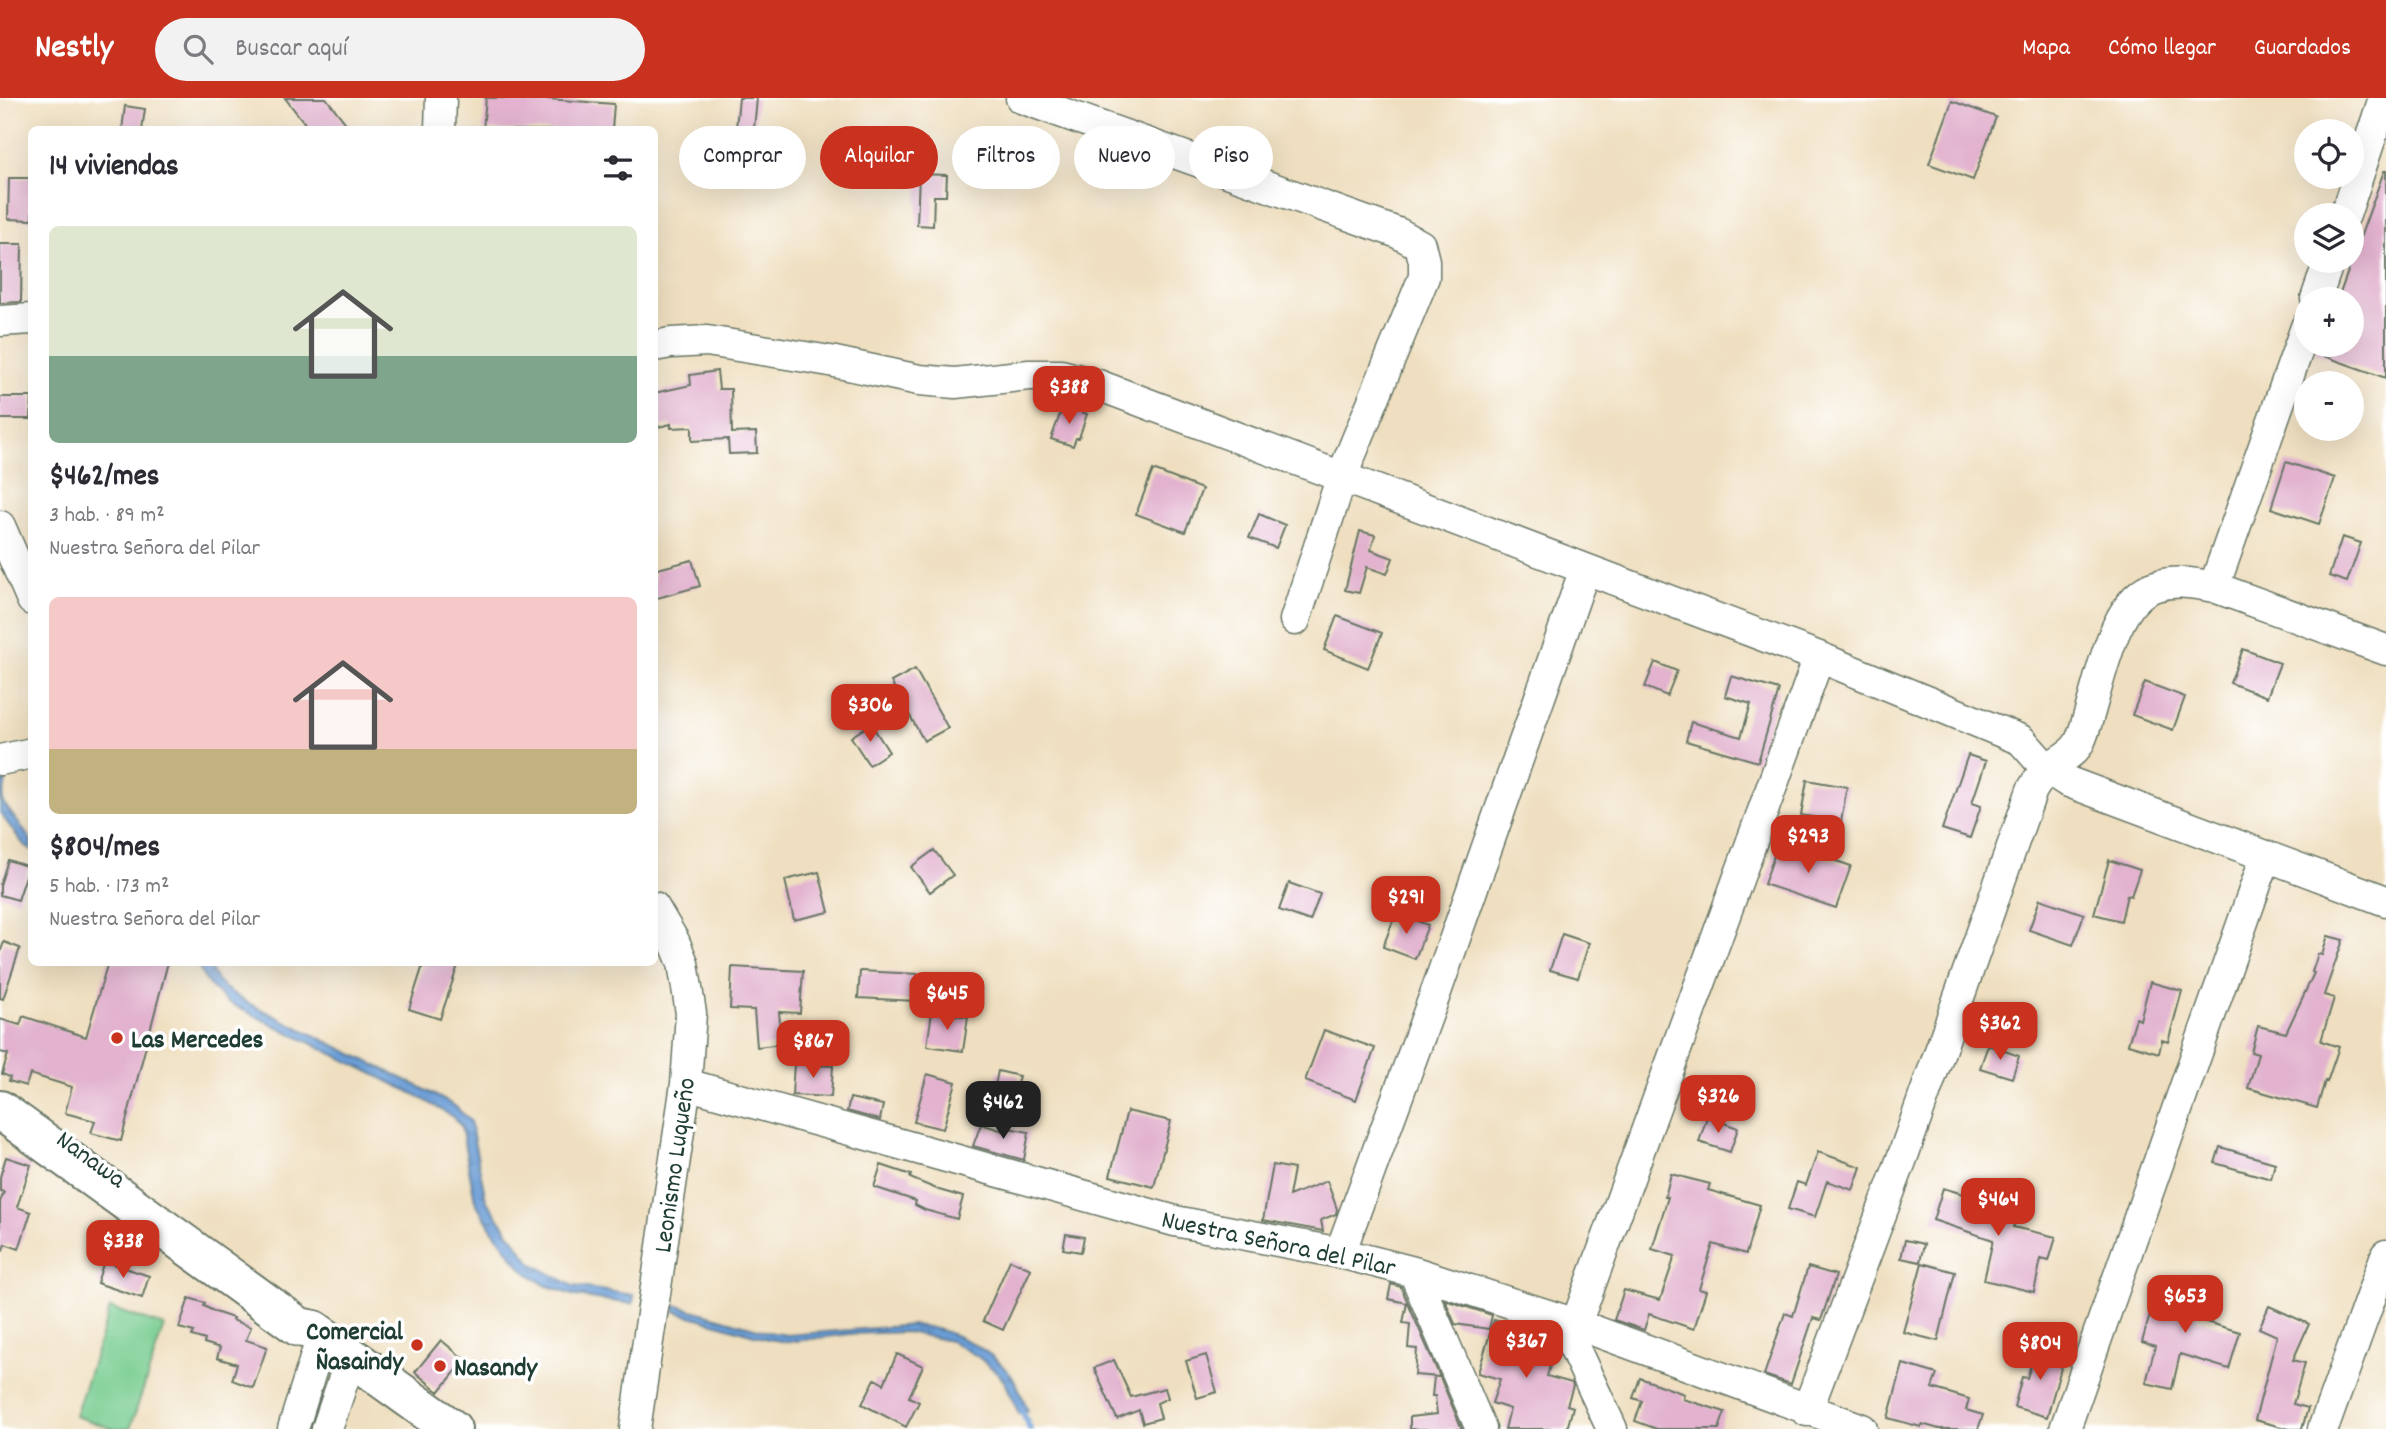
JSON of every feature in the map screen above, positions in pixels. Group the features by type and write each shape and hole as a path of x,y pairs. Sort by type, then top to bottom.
{"main road":[{"name":"Nanawa","path":"1,1097 306,1315 329,1341 452,1429"}],"street":[{"path":"440,126 441,98"},
{"path":"1021,98 1398,233 1420,245 1424,277 1342,476 1295,620"},
{"path":"2349,203 2385,98"},
{"path":"0,321 28,319"},
{"path":"658,345 707,341 830,361 919,380 955,383 1029,375 1061,375 1098,385 1819,657 2021,740 2046,768 2066,781 2386,901"},
{"path":"2214,587 2295,357"},
{"path":"0,526 28,591"},
{"path":"1340,1253 1436,992 1585,569"},
{"path":"1807,1411 1904,1153 2032,790 2046,768 2063,760 2079,743 2117,626 2133,600 2154,586 2187,582 2214,587 2386,650"},
{"path":"1612,1429 1568,1322 1819,657"},
{"path":"0,760 28,754"},
{"path":"2065,1429 2266,856"},
{"name":"Leonismo Luqueño","path":"635,1429 686,1084 691,1013 683,963 658,914"},
{"name":"Nuestra Señora del Pilar","path":"686,1084 1175,1221 1340,1253 1414,1272 1568,1322 1862,1429"},
{"path":"2323,1429 2386,1255"},
{"path":"1414,1272 1481,1429"},
{"path":"293,1429 329,1341"},
{"path":"327,1429 329,1341"}],"green space":[{"path":"110,1308 164,1326 130,1429 114,1429 75,1416"}],"water":[{"path":"6,781 2,801 28,836 28,848 0,813 0,782"},
{"path":"199,966 210,966 219,982 250,1004 455,1106 470,1121 486,1200 531,1263 573,1286 634,1295 633,1304 575,1296 545,1285 522,1269 491,1228 475,1201 461,1126 453,1117 414,1094 227,1002 213,989"},
{"path":"675,1305 787,1335 913,1325 942,1331 970,1342 995,1359 1015,1381 1028,1411 1019,1414 1006,1384 998,1373 977,1356 950,1341 907,1332 850,1334 788,1342 768,1339 674,1311"}],"building":[{"path":"285,98 326,98 348,126 307,126"},
{"path":"486,98 534,98 614,104 612,126 483,126"},
{"path":"739,98 757,98 754,126 736,126"},
{"path":"1952,101 1996,117 1973,180 1929,164"},
{"path":"125,106 145,109 143,126 122,126"},
{"path":"2386,171 2386,378 2326,357 2364,357 2364,287 2342,287 2347,273 2364,273 2364,227"},
{"path":"938,175 947,175 946,196 934,196 933,226 917,225 918,189 938,189"},
{"path":"9,178 28,178 28,220 8,219"},
{"path":"0,244 22,244 21,302 0,303"},
{"path":"717,371 719,389 731,389 732,433 756,432 757,453 729,454 728,439 692,441 692,427 671,428 671,424 658,427 658,392 691,385 690,375"},
{"path":"0,397 28,397 28,419 0,419"},
{"path":"1063,406 1087,414 1079,438 1076,438 1073,446 1051,439"},
{"path":"2286,462 2335,478 2319,524 2271,508"},
{"path":"1153,470 1202,489 1185,532 1136,514"},
{"path":"1259,514 1285,525 1276,548 1249,538"},
{"path":"1360,531 1375,535 1371,550 1393,558 1387,574 1367,567 1359,593 1345,590"},
{"path":"2342,537 2361,543 2347,582 2329,576"},
{"path":"692,560 700,586 658,598 658,569"},
{"path":"1337,616 1382,633 1368,668 1324,650"},
{"path":"2243,649 2280,663 2267,697 2230,683"},
{"path":"1655,662 1677,671 1667,696 1645,687"},
{"path":"915,669 948,728 924,741 891,682"},
{"path":"1731,676 1779,690 1758,762 1686,741 1691,722 1741,737 1751,704 1725,696"},
{"path":"2145,682 2185,697 2173,730 2132,715"},
{"path":"871,724 889,752 869,765 851,737"},
{"path":"1968,755 1986,761 1972,803 1981,806 1970,838 1942,829"},
{"path":"1807,780 1847,787 1841,822 1801,815"},
{"path":"1779,842 1851,866 1836,908 1764,884"},
{"path":"934,850 953,875 930,892 911,867"},
{"path":"8,860 28,867 18,900 0,895 0,885"},
{"path":"2109,860 2140,870 2131,896 2127,895 2121,921 2094,914"},
{"path":"819,872 829,912 794,920 785,880"},
{"path":"1289,883 1320,894 1310,921 1279,910"},
{"path":"2040,899 2084,914 2073,945 2029,930"},
{"path":"1396,913 1428,925 1415,959 1383,947"},
{"path":"1562,934 1589,943 1578,978 1550,970"},
{"path":"2328,936 2343,940 2324,995 2334,998 2321,1041 2339,1047 2317,1108 2248,1088 2258,1054 2251,1052 2258,1026 2286,1033"},
{"path":"4,942 20,948 3,999 0,998 0,953"},
{"name":"Las Mercedes","path":"107,966 167,966 121,1141 91,1133 95,1121 65,1113 72,1087 30,1074 26,1086 9,1081 10,1077 2,1074 8,1054 0,1052 0,1019 20,1025 23,1016 86,1037"},
{"path":"423,966 458,966 440,1019 409,1009"},
{"path":"732,967 803,971 800,1013 779,1012 782,1044 757,1047 754,1010 730,1009"},
{"path":"860,971 918,974 916,1001 858,998"},
{"path":"2150,982 2182,991 2168,1042 2162,1040 2159,1053 2128,1044 2136,1018 2140,1020"},
{"path":"932,1012 968,1017 963,1051 927,1046"},
{"path":"1324,1030 1375,1048 1356,1100 1305,1081"},
{"path":"1988,1045 2019,1056 2012,1078 1980,1068"},
{"path":"794,1064 833,1066 831,1097 792,1095"},
{"path":"998,1071 1019,1076 1014,1095 994,1090"},
{"path":"927,1074 956,1082 943,1129 914,1122"},
{"path":"850,1098 883,1105 880,1120 847,1111"},
{"path":"1127,1111 1171,1121 1154,1187 1110,1176"},
{"path":"1707,1117 1738,1128 1730,1152 1699,1142"},
{"path":"981,1124 1003,1131 1003,1127 1029,1132 1024,1160 973,1146"},
{"path":"2220,1147 2275,1163 2271,1179 2215,1163"},
{"path":"1818,1152 1861,1167 1853,1190 1827,1181 1815,1217 1788,1209 1797,1182 1806,1185"},
{"path":"6,1157 31,1165 17,1207 31,1212 19,1249 5,1244 3,1250 0,1249 0,1202 4,1192 0,1191 0,1177"},
{"path":"881,1165 911,1175 910,1178 939,1190 963,1197 957,1219 925,1210 915,1205 916,1201 874,1187"},
{"path":"1273,1165 1294,1169 1289,1196 1327,1181 1337,1209 1336,1214 1321,1220 1323,1231 1263,1220"},
{"path":"1671,1174 1710,1184 1708,1190 1760,1205 1746,1254 1713,1244 1699,1289 1706,1291 1694,1329 1649,1314 1644,1330 1614,1320 1624,1290 1660,1300 1675,1256 1652,1249 1668,1197 1665,1197"},
{"path":"1943,1188 2020,1211 2013,1227 2056,1237 2049,1261 2041,1259 2034,1292 1984,1280 1993,1240 1933,1220"},
{"path":"1066,1234 1084,1237 1081,1252 1063,1249"},
{"path":"1905,1240 1924,1244 1920,1262 1901,1258"},
{"path":"1010,1260 1031,1269 1003,1330 983,1321"},
{"path":"104,1261 149,1276 142,1298 97,1283"},
{"path":"1922,1263 1955,1272 1938,1341 1903,1332"},
{"path":"1808,1267 1836,1275 1821,1320 1813,1318 1791,1384 1764,1375 1785,1313 1793,1316"},
{"path":"2169,1278 2204,1288 2196,1319 2240,1332 2229,1369 2180,1354 2172,1389 2146,1383 2155,1346 2142,1342 2151,1311 2159,1313"},
{"path":"1391,1284 1401,1287 1440,1377 1415,1375 1417,1349 1408,1348 1410,1324 1403,1323 1407,1303 1388,1299"},
{"path":"189,1298 205,1303 204,1306 215,1312 251,1327 246,1340 267,1347 253,1388 232,1380 237,1364 217,1358 220,1348 192,1336 194,1332 179,1328"},
{"path":"1445,1300 1492,1315 1489,1329 1455,1324"},
{"path":"2269,1306 2309,1324 2293,1360 2305,1363 2293,1404 2308,1408 2302,1429 2289,1429 2255,1420 2277,1336 2259,1328"},
{"path":"1494,1320 1528,1330 1526,1337 1553,1344 1555,1348 1547,1376 1572,1383 1573,1386 1567,1405 1573,1407 1567,1429 1505,1429 1510,1409 1492,1403 1500,1379 1478,1373"},
{"name":"Nasandy","path":"441,1340 465,1360 439,1392 415,1372"},
{"path":"2037,1346 2065,1354 2047,1417 2014,1407 2022,1377 2027,1378"},
{"path":"897,1354 923,1366 909,1397 919,1402 906,1427 862,1404 875,1379 884,1384"},
{"path":"1206,1355 1217,1392 1197,1398 1186,1361"},
{"path":"1114,1360 1131,1397 1165,1388 1168,1398 1157,1403 1161,1418 1143,1423 1139,1410 1117,1419 1094,1368"},
{"path":"1903,1364 1937,1374 1932,1388 1969,1399 1966,1410 1983,1415 1978,1429 1939,1429 1922,1424 1921,1427 1888,1418"},
{"path":"1434,1377 1440,1377 1462,1429 1410,1429 1410,1417 1437,1414 1435,1396 1432,1396"},
{"path":"1640,1378 1684,1394 1683,1399 1725,1412 1719,1429 1657,1429 1635,1421 1642,1401 1633,1398"}],"waterway":[{"path":"1019,1405 1030,1429"}],"place":[{"name":"Las Mercedes","path":"117,1038"},
{"name":"Comercial Ñasaindy","path":"417,1345"},
{"name":"Nasandy","path":"440,1366"}]}
